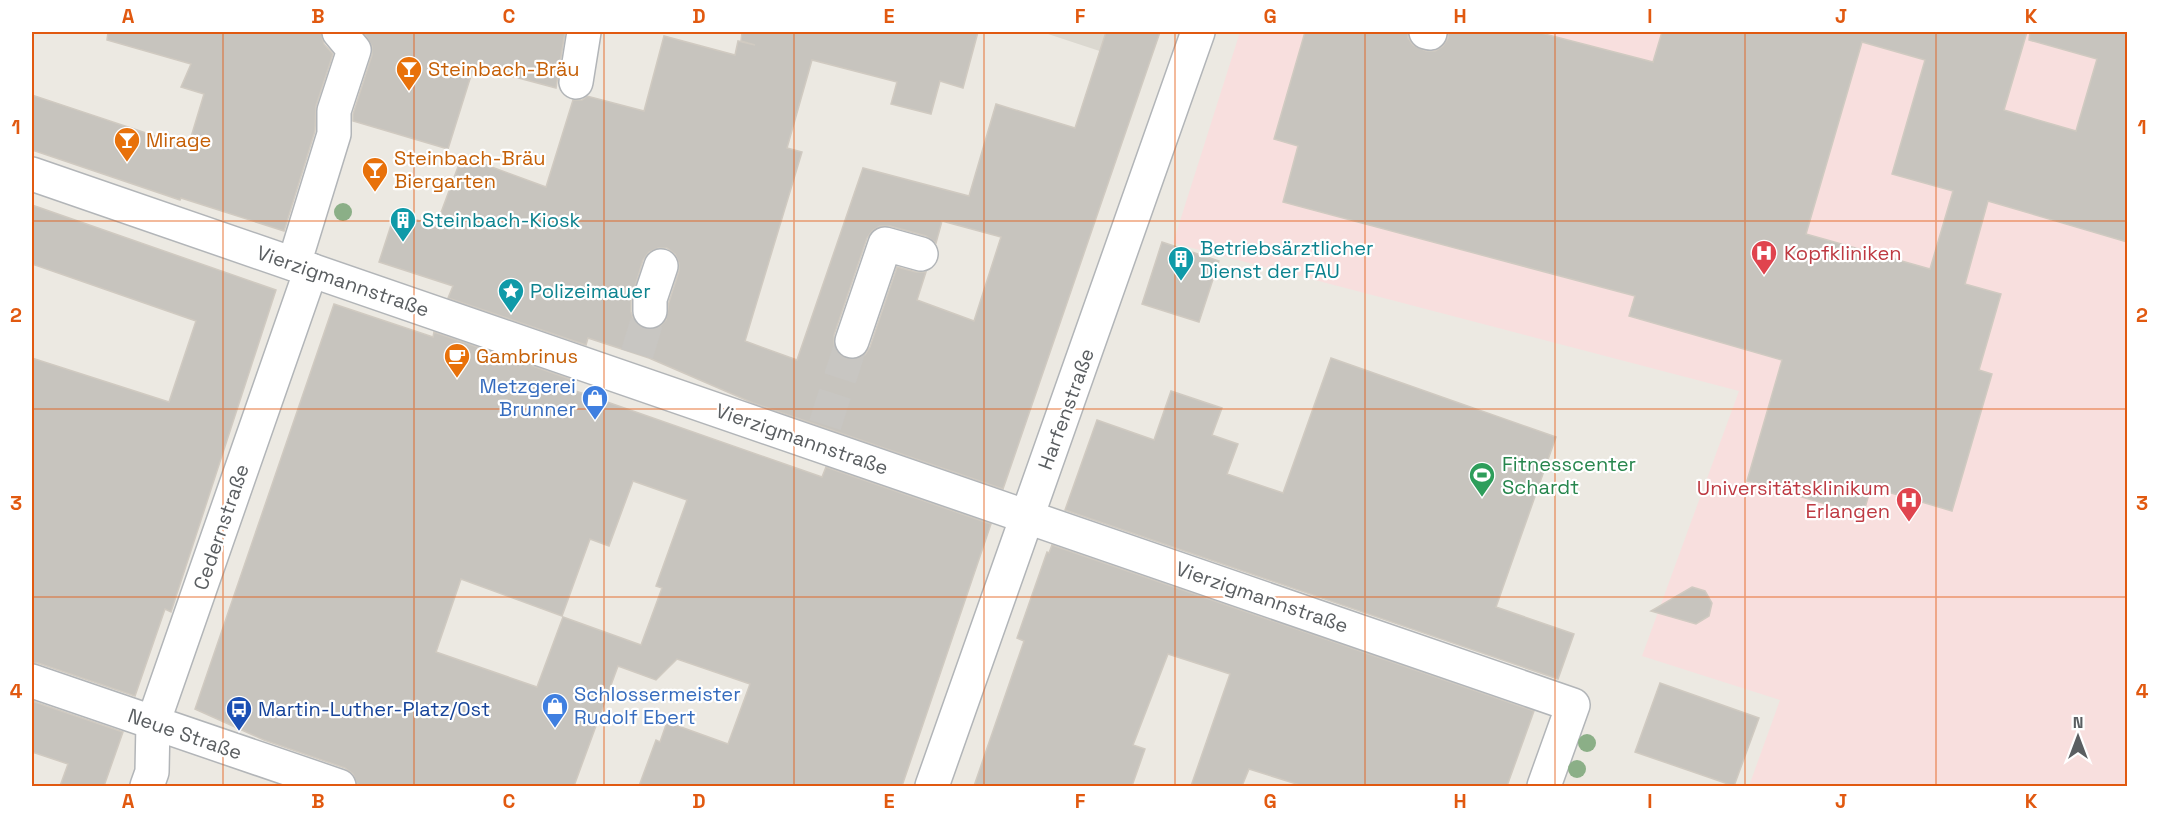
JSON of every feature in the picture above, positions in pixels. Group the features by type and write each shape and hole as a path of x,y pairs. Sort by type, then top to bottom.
{"street":[{"name":"Cedernstraße","path":"147,786 152,772 153,723 302,267 334,134 334,111 354,50 339,32"},
{"path":"576,82 584,32"},
{"name":"Harfenstraße","path":"932,786 1198,32"},
{"name":"Vierzigmannstraße","path":"32,174 1573,705 1544,786"},
{"path":"852,341 885,244 921,254"},
{"path":"650,311 650,299 661,266"},
{"name":"Neue Straße","path":"32,681 339,786"}],"shaded area":[{"path":"1042,32 1160,32 1148,67"},
{"name":"Universitätsklinikum Erlangen","path":"1240,32 2127,32 2127,786 1749,786 1780,700 1642,656 1739,391 1173,243"}],"building":[{"path":"108,32 321,32 324,44 333,54 316,106 315,131 284,231 181,198 180,200 32,150 32,95 188,147 204,94 181,87 191,64 107,40"},
{"name":"Steinbach-Bräu","path":"363,32 565,32 556,88 474,66 448,149 353,121 353,114 372,55 372,46"},
{"path":"742,32 978,32 963,88 940,81 931,114 891,104 897,82 812,60 787,148 802,152 745,341 797,360 863,168 969,196 996,104 1075,128 1106,32 1160,32 1003,489 753,403 649,358 588,338 586,345 448,298 453,286 379,262 395,213 436,226 462,156 546,187 573,100 582,100 587,96 644,111 664,36 735,55 738,41 755,45 741,41","holes":["942,221 1001,237 974,321 917,300 926,272 897,267 870,347 865,355 855,359 845,358 838,354 834,345 834,335 867,238 872,231 880,226 890,226 926,236 936,243","658,248 667,248 675,254 679,263 679,271 666,320 659,327 649,330 640,327 634,321 631,299 643,260 649,252"]},
{"name":"Kopfkliniken","path":"1305,32 1408,32 1408,38 1413,45 1426,51 1435,51 1443,46 1448,38 1448,32 1537,32 1653,62 1662,32 2027,32 2004,110 2076,131 2097,59 2029,40 2030,32 2127,32 2127,242 1988,201 1965,284 2001,294 1979,370 1992,374 1952,511 1871,487 1863,515 1747,481 1782,360 1629,316 1635,296 1283,202 1298,146 1274,139","holes":["1862,42 1925,60 1892,174 1953,191 1930,269 1806,234"]},
{"path":"32,205 276,290 171,612 165,609 135,696 38,663 32,663 32,358 169,402 196,321 32,264"},
{"name":"Betriebsärztlicher Dienst der FAU","path":"1162,242 1219,261 1199,322 1142,304"},
{"path":"334,304 433,337 434,332 573,380 570,389 822,477 826,467 991,524 902,786 639,786 656,740 660,742 667,722 728,744 750,684 677,659 656,680 618,666 574,786 363,786 357,784 353,774 345,768 264,740 195,709","holes":["633,481 687,500 656,586 662,588 641,645 563,617 537,687 436,652 461,579 562,616 590,539 609,546"]},
{"path":"1331,358 1556,437 1496,607 1574,634 1558,679 1065,510 1097,420 1154,440 1171,391 1222,408 1212,435 1238,444 1227,474 1283,493"},
{"path":"1052,545 1534,711 1507,786 1303,786 1249,769 1242,786 1191,786 1230,674 1168,654 1133,745 1145,749 1132,786 974,786 1024,641 1017,638 1047,552 1049,553"},
{"path":"1692,587 1705,591 1712,603 1709,616 1696,624 1651,611"},
{"path":"1660,683 1759,718 1734,786 1635,752"},
{"path":"32,701 123,732 104,786 60,786 68,764 32,752"}],"tunnel":[{"path":"637,354 650,311"},
{"path":"825,425 852,341"}],"place":[{"name":"Steinbach-Bräu","path":"409,92"},
{"name":"Mirage","path":"127,163"},
{"name":"Steinbach-Bräu Biergarten","path":"375,193"},
{"name":"Steinbach-Kiosk","path":"403,243"},
{"name":"Kopfkliniken","path":"1764,276"},
{"name":"Betriebsärztlicher Dienst der FAU","path":"1181,282"},
{"name":"Polizeimauer","path":"511,314"},
{"name":"Gambrinus","path":"457,379"},
{"name":"Metzgerei Brunner","path":"595,421"},
{"name":"Fitnesscenter Schardt","path":"1482,498"},
{"name":"Universitätsklinikum Erlangen","path":"1909,523"},
{"name":"Schlossermeister Rudolf Ebert","path":"555,729"},
{"name":"Martin-Luther-Platz/Ost","path":"239,732"}]}
